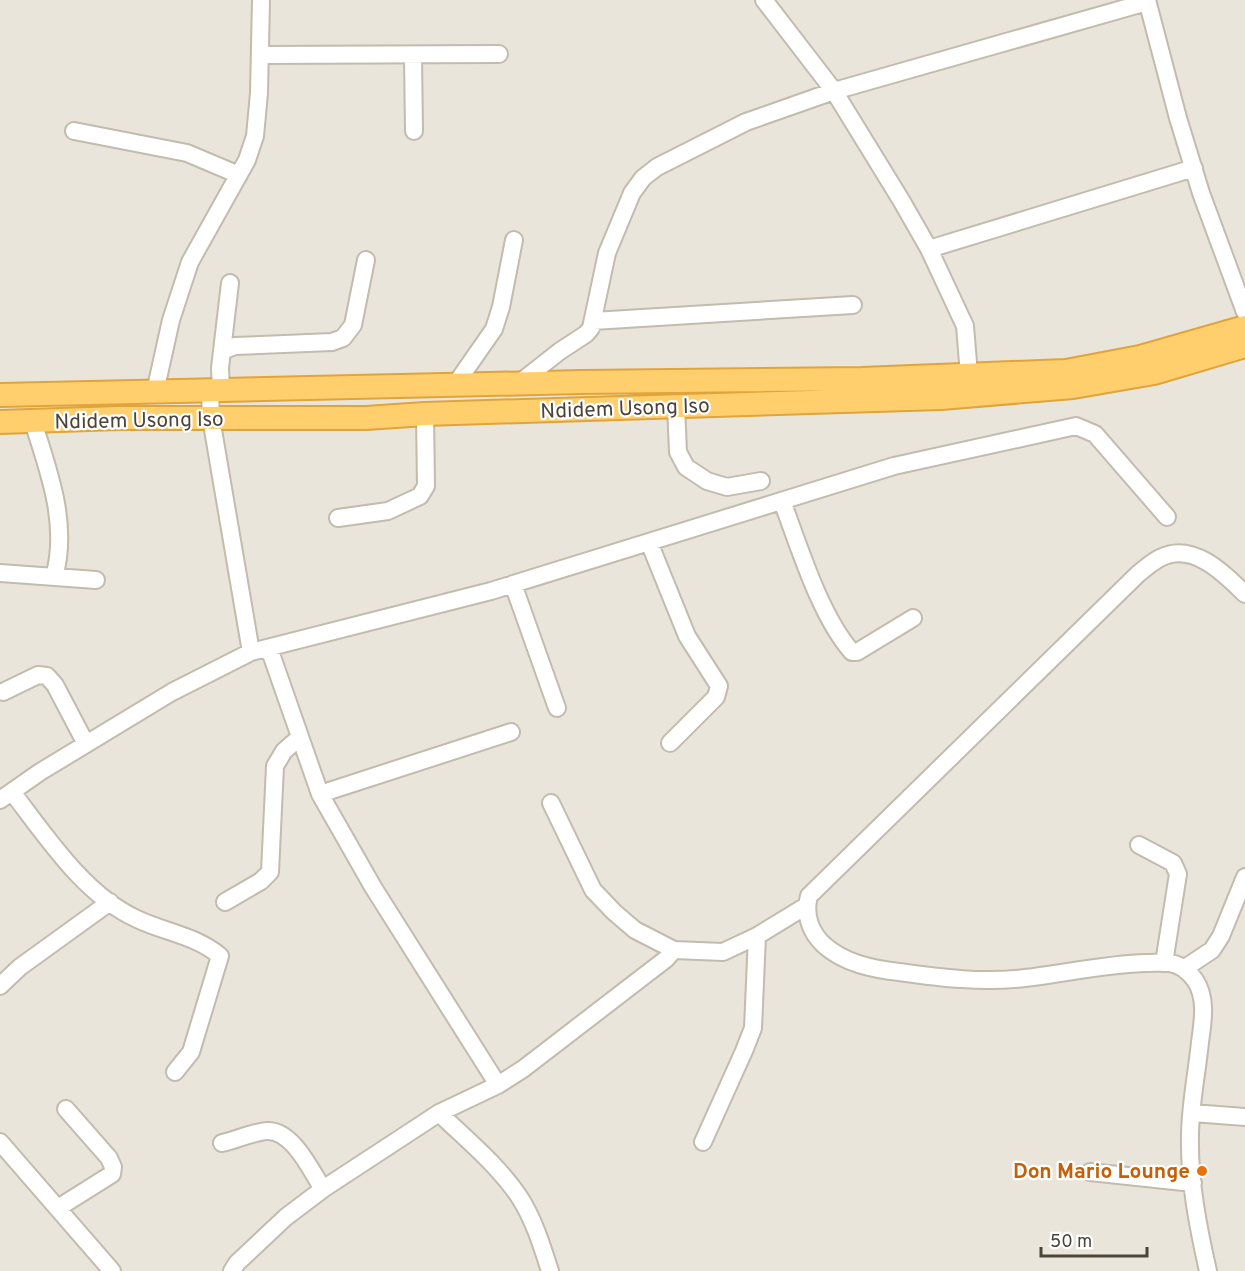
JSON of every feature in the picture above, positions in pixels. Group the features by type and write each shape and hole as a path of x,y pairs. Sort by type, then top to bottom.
{"highway":[{"name":"Ndidem Usong Iso","path":"0,395 969,375 1066,371 1140,357 1244,345"},
{"name":"Ndidem Usong Iso","path":"0,422 119,418 366,418 425,414 940,398 1073,387 1154,373 1244,345"}],"street":[{"path":"154,392 171,320 189,262 247,160 255,136 261,0"},
{"path":"764,0 834,92 929,249 965,326 969,375"},
{"path":"518,384 591,328 608,253 632,193 643,178 657,167 746,122 834,92 1147,1 1178,118 1245,312"},
{"path":"260,56 499,54"},
{"path":"413,55 414,131"},
{"path":"74,131 187,153 239,175"},
{"path":"929,249 1194,168"},
{"path":"455,386 495,329 514,240"},
{"path":"222,351 235,346 332,342 344,338 353,325 366,260"},
{"path":"230,283 211,418 251,652"},
{"path":"593,321 853,305"},
{"path":"676,406 678,452 686,467 707,482 727,487 762,481"},
{"path":"338,518 388,511 420,496 426,486 425,414"},
{"path":"33,422 59,514 60,559 54,577"},
{"path":"176,1072 191,1052 221,959 218,954 201,944 135,919 110,902 66,863 6,796 40,772 172,692 251,652 513,584 894,466 1076,426 1095,434 1167,517"},
{"path":"782,501 818,596 845,644 852,652 857,652 913,618"},
{"path":"649,542 687,636 719,686 716,697 670,743"},
{"path":"1208,1271 1199,1233 1190,1136 1203,996 1185,969 1170,963 1128,964 1023,978 976,980 877,969 851,962 833,953 817,939 809,924 806,906 809,896 1137,574 1161,557 1175,553 1197,556 1223,572 1245,594"},
{"path":"0,573 96,580"},
{"path":"513,584 557,708"},
{"path":"269,648 320,794 385,907 498,1085"},
{"path":"3,692 38,675 47,676 55,685 86,744"},
{"path":"320,794 511,732"},
{"path":"225,903 261,882 270,873 275,766 284,751 300,737"},
{"path":"551,803 593,890 635,930 674,950 723,952 757,936 806,906"},
{"path":"1138,845 1173,863 1177,869 1164,963"},
{"path":"1185,969 1212,950 1221,936 1245,877"},
{"path":"0,986 20,967 110,902"},
{"path":"703,1142 753,1028 757,936"},
{"path":"232,1271 237,1263 286,1217 323,1189 440,1113 498,1085 532,1062 666,959 674,950"},
{"path":"58,1208 112,1174 113,1167 109,1158 66,1109"},
{"path":"440,1113 495,1168 520,1198 540,1240 550,1271"},
{"path":"1193,1113 1245,1117"},
{"path":"222,1143 268,1131 283,1134 296,1146 323,1189"},
{"path":"0,1142 112,1271"},
{"path":"1090,1172 1193,1183"}],"shaded area":[{"path":"0,0 1245,0 1245,1271 0,1271"}],"place":[{"name":"Don Mario Lounge","path":"1202,1171"}]}
